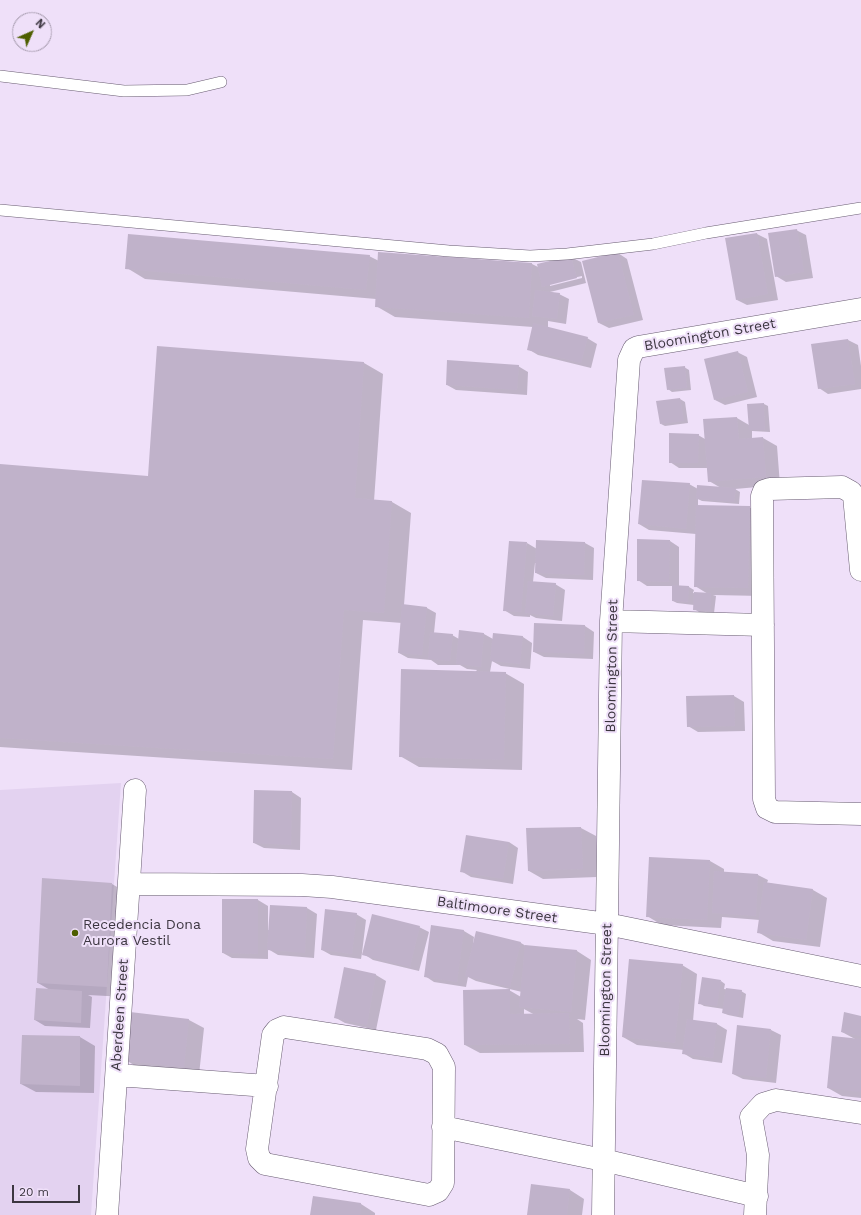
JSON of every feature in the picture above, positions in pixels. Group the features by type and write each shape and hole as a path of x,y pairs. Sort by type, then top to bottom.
{"street":[{"name":"Bloomington Street","path":"603,1215 612,622 630,360 634,349 861,309"},
{"path":"861,570 854,496 852,492 842,487 770,489 764,492 762,496 764,799 767,808 774,812 861,814"},
{"path":"612,622 763,625"},
{"name":"Aberdeen Street","path":"107,1215 135,790"},
{"name":"Baltimoore Street","path":"129,884 309,886 607,924 861,976"},
{"path":"284,1028 427,1049 437,1054 444,1067 443,1127 443,1183 438,1191 429,1195 266,1164 260,1158 257,1149 273,1035 277,1030 284,1028"},
{"path":"116,1075 267,1086"},
{"path":"443,1127 603,1160 756,1206 758,1155 751,1117 763,1104 776,1100 861,1114"}],"lane":[{"path":"0,76 124,91 187,90 221,82"},
{"path":"0,210 449,251 530,256 567,254 653,244 706,233 861,208"}],"shaded area":[{"path":"121,783 91,1215 0,1215 0,790"}],"building":[{"path":"797,229 804,272 775,277 768,233"},
{"path":"757,233 768,294 736,300 725,238"},
{"path":"128,234 370,255 366,290 125,269"},
{"path":"378,252 532,263 529,318 375,307"},
{"path":"618,252 634,315 598,323 582,261"},
{"path":"571,256 577,278 542,287 537,264"},
{"path":"535,290 560,293 557,319 532,316"},
{"path":"533,323 588,337 581,363 527,350"},
{"path":"848,339 855,384 818,389 811,344"},
{"path":"157,346 364,362 355,498 392,501 384,613 344,610 333,759 0,738 0,464 148,476"},
{"path":"738,351 748,392 714,400 704,359"},
{"path":"447,360 519,365 517,390 446,385"},
{"path":"685,366 687,388 667,390 664,368"},
{"path":"680,398 684,421 660,424 656,401"},
{"path":"764,403 765,430 749,430 747,404"},
{"path":"737,417 739,439 763,437 766,477 708,482 703,419"},
{"path":"669,433 699,434 698,463 669,463"},
{"path":"642,480 690,483 686,529 638,524"},
{"path":"697,485 736,488 734,502 696,499"},
{"path":"696,505 750,506 748,588 694,587"},
{"path":"637,539 670,540 669,582 637,581"},
{"path":"536,540 585,542 584,575 535,573"},
{"path":"509,541 527,542 521,612 503,611"},
{"path":"528,581 556,583 553,616 525,613"},
{"path":"672,585 689,586 688,602 672,601"},
{"path":"694,592 711,593 710,611 693,610"},
{"path":"402,604 427,607 422,655 398,653"},
{"path":"534,623 585,625 584,654 533,652"},
{"path":"459,630 484,633 481,667 456,664"},
{"path":"430,632 453,634 450,661 428,659"},
{"path":"493,633 523,636 520,664 490,661"},
{"path":"401,669 506,672 504,760 399,757"},
{"path":"734,695 735,726 687,727 686,696"},
{"path":"254,790 292,791 291,845 253,843"},
{"path":"581,827 583,869 528,871 526,828"},
{"path":"466,835 509,842 503,879 460,872"},
{"path":"649,857 710,860 707,920 646,917"},
{"path":"714,871 758,874 756,916 712,913"},
{"name":"Recedencia Dona Aurora Vestil","path":"42,878 112,883 107,987 37,983"},
{"path":"764,882 813,889 806,940 757,933"},
{"path":"222,899 258,899 258,954 222,953"},
{"path":"270,905 307,907 305,953 267,950"},
{"path":"325,909 357,913 352,954 321,950"},
{"path":"372,914 420,926 410,967 362,955"},
{"path":"431,925 464,930 457,982 424,977"},
{"path":"476,931 521,942 510,987 465,976"},
{"path":"525,945 577,950 571,1012 519,1007"},
{"path":"629,959 683,964 675,1043 622,1037"},
{"path":"344,967 376,974 367,1025 334,1018"},
{"path":"702,977 721,980 717,1006 698,1004"},
{"path":"36,988 82,991 81,1023 34,1020"},
{"path":"726,988 742,990 738,1016 722,1013"},
{"path":"510,989 510,1014 569,1013 570,1044 464,1045 463,990"},
{"path":"130,1012 189,1019 184,1067 125,1061"},
{"path":"844,1012 861,1016 861,1036 841,1032"},
{"path":"687,1019 717,1023 713,1058 682,1054"},
{"path":"737,1025 771,1029 766,1078 732,1074"},
{"path":"22,1035 80,1036 80,1086 20,1084"},
{"path":"832,1036 861,1039 861,1092 827,1088"},
{"path":"531,1184 570,1189 567,1215 527,1215"},
{"path":"313,1196 361,1203 360,1215 310,1215"}],"place":[{"name":"Recedencia Dona Aurora Vestil","path":"75,933"}]}
